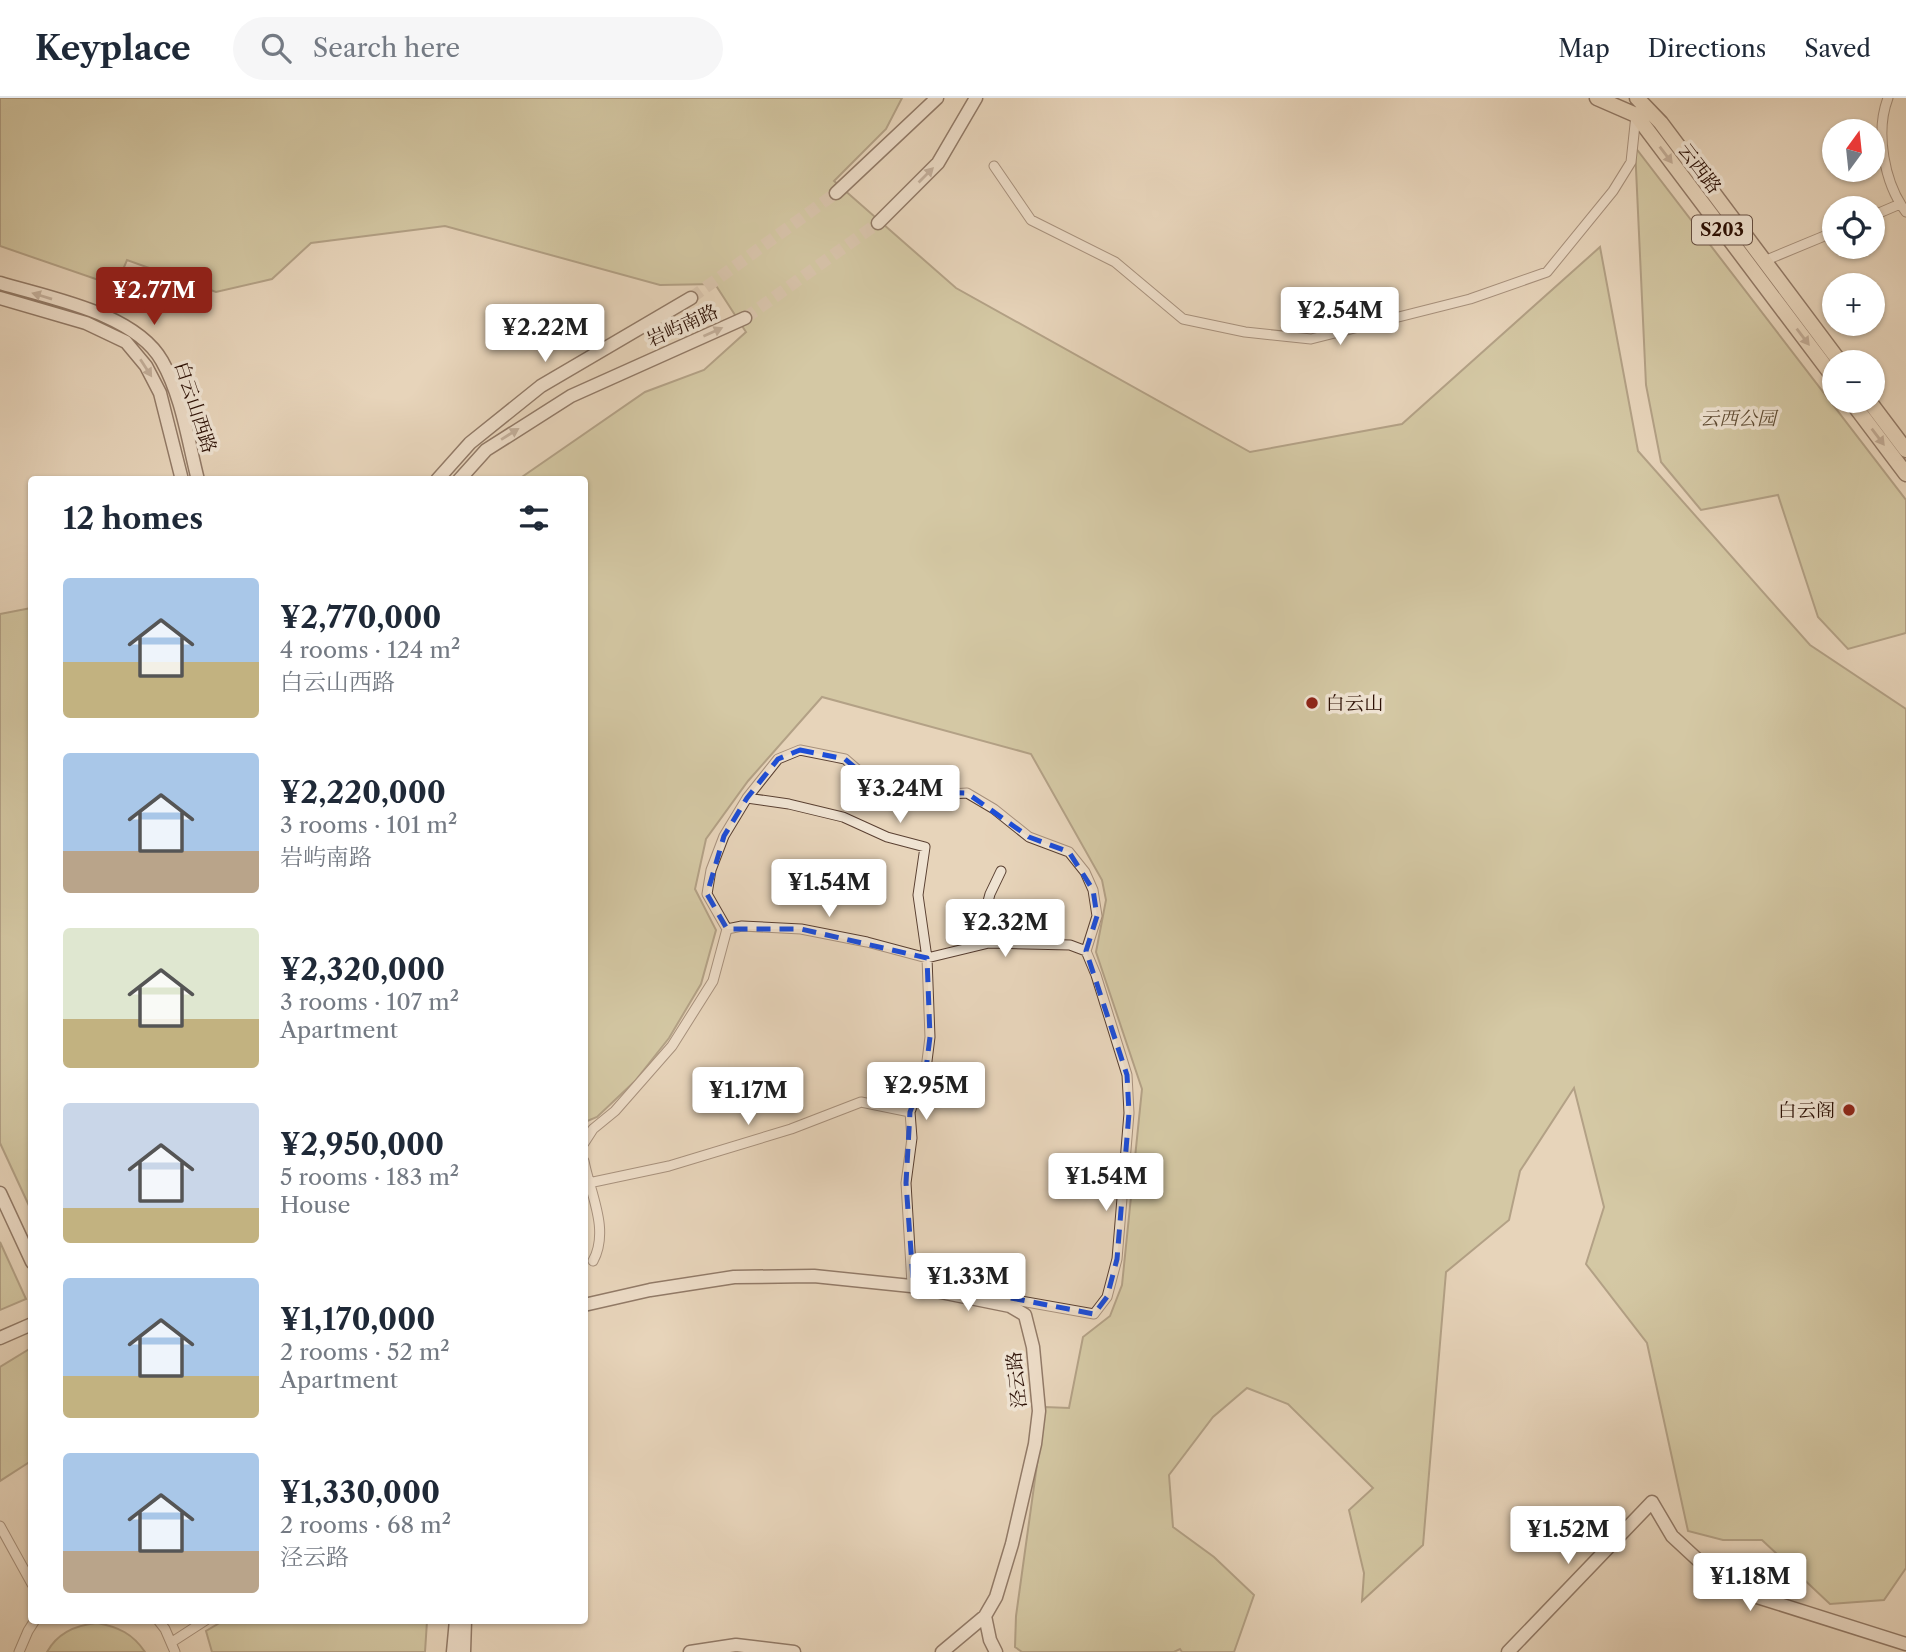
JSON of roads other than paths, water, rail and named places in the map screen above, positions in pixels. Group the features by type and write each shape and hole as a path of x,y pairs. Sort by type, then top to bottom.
{"main road":[{"path":"836,193 937,98"},
{"path":"878,223 938,163 976,98"},
{"name":"云西路","path":"1597,98 1636,115 1822,362"},
{"path":"1636,115 1639,98"},
{"name":"云西路","path":"1639,98 1661,123 1831,350"},
{"name":"白云山西路","path":"0,283 95,312 124,326 149,344 161,359 171,381 197,476"},
{"name":"白云山西路","path":"0,298 86,323 126,342 146,366 160,393 181,476"},
{"name":"岩屿南路","path":"441,476 470,443 541,386 691,298"},
{"name":"岩屿南路","path":"463,476 486,450 571,396 745,317"},
{"path":"1860,413 1906,474"},
{"path":"1878,413 1906,450"},
{"path":"0,1193 28,1253"},
{"name":"泾云路","path":"588,1304 650,1290 734,1277 814,1276 912,1282 1010,1306 1025,1315 1033,1347 1040,1411 1012,1544 996,1597 985,1616 942,1652"},
{"path":"0,1338 28,1326"},
{"path":"1508,1652 1652,1502 1672,1536 1713,1574 1754,1596 1829,1622 1906,1644"},
{"path":"985,1616 990,1640 996,1652"},
{"path":"453,1652 456,1624"},
{"path":"464,1652 465,1624"},
{"path":"690,1652 736,1645 794,1652"}],"street":[{"path":"1885,213 1903,208 1883,158 1882,114 1888,98"},
{"path":"994,166 1031,220 1115,262 1183,319 1244,332 1311,339 1470,299 1547,272 1613,191 1631,162 1636,115"},
{"path":"1764,261 1822,237"},
{"path":"588,1137 593,1129 615,1111 672,1046 713,981 727,929 707,894 711,870 724,835 747,798 778,759 800,750 845,759 866,778 895,791 935,795 967,793 994,808 1028,837 1069,852 1085,872 1093,890 1097,916 1086,951 1127,1075 1129,1113 1117,1259 1107,1297 1094,1314 912,1282 906,1183 912,1138 910,1112 926,1069 930,1037 927,958 918,895 925,847 887,837 842,817 789,804 747,798"},
{"path":"989,943 984,916 990,894 1001,871"},
{"path":"727,929 742,926 801,929 867,942 927,958 989,943 1070,945 1086,951"},
{"path":"588,1184 669,1166 791,1129 861,1102 910,1112"},
{"path":"588,1187 600,1224 600,1248 593,1261"},
{"path":"0,1525 28,1577"},
{"path":"19,1652 33,1624"},
{"path":"160,1624 173,1647 201,1624"}],"tunnel":[{"path":"691,298 836,193"},
{"path":"745,318 878,223"}],"place":[{"name":"白云山","path":"1312,703"},
{"name":"白云阁","path":"1849,1110"}],"park label":[{"name":"云西公园","path":"1738,418"}]}
